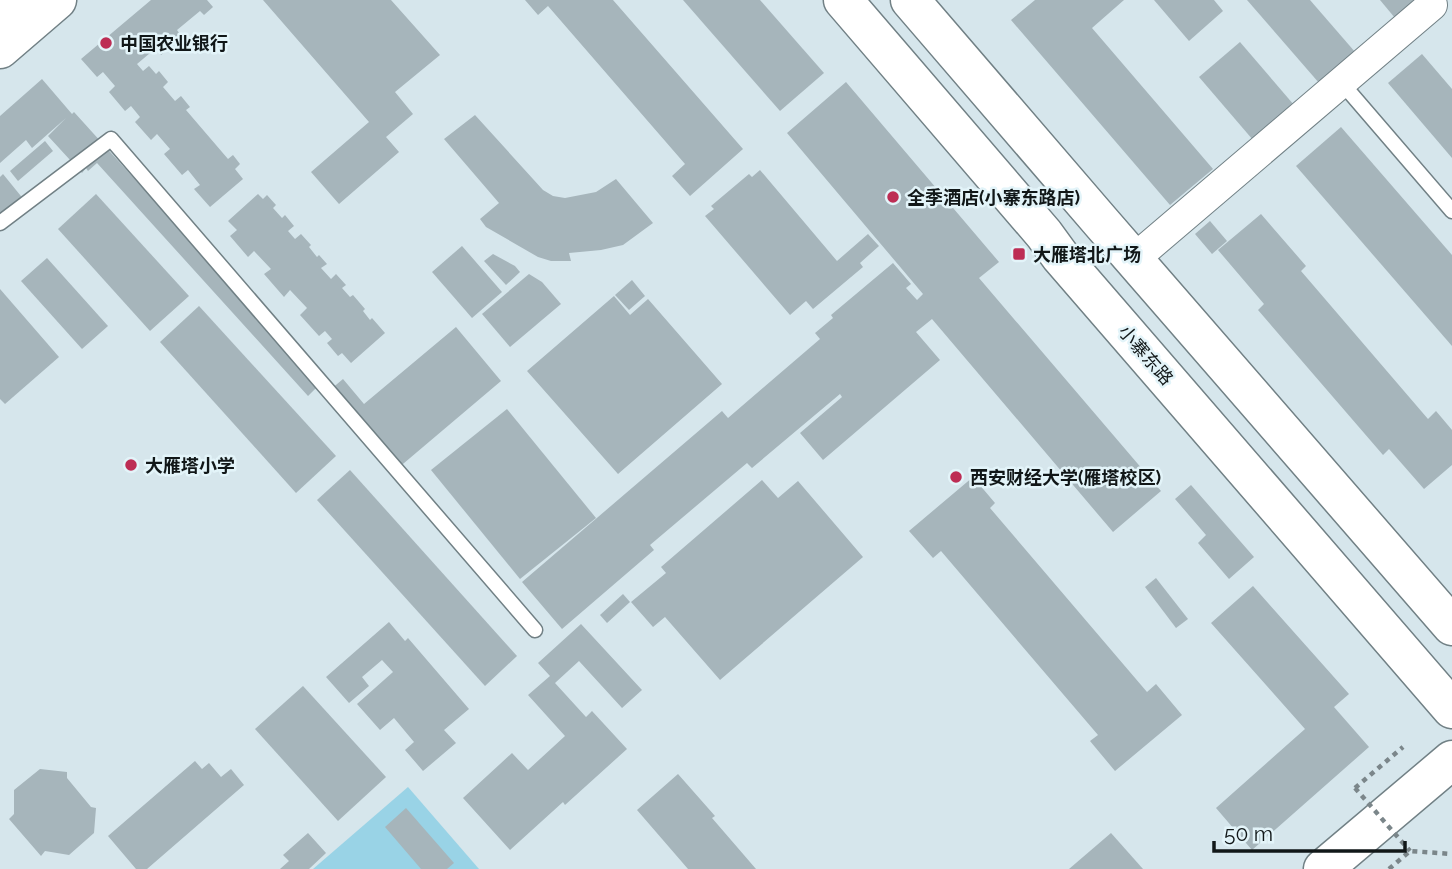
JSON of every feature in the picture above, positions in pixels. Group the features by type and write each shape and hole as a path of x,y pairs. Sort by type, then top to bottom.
{"main road":[{"path":"0,10 12,0"},
{"path":"0,49 57,0"},
{"name":"小寨东路","path":"843,0 1060,256 1452,709"},
{"path":"910,0 1452,626"},
{"path":"1323,869 1452,760"}],"street":[{"path":"1133,260 1432,5"}],"lane":[{"path":"1341,82 1452,211"},
{"path":"0,223 111,139 535,630"}],"path":[{"path":"1403,747 1355,788 1410,851"},
{"path":"1389,869 1410,851 1452,854"}],"shaded area":[{"path":"408,787 479,869 313,869"}],"building":[{"path":"151,0 207,0 213,7 204,15 200,11 177,30 182,37 161,55 156,48 137,64 143,71 149,66 156,74 159,71 168,82 163,87 175,101 181,96 190,107 186,110 228,159 233,155 240,164 235,169 243,179 210,207 194,189 200,185 188,170 182,175 164,154 170,149 157,134 151,140 135,122 140,117 131,106 125,111 109,92 115,86 103,72 97,77 81,59"},
{"path":"263,0 391,0 440,55 395,92 413,114 386,137 399,152 339,204 311,172 369,122"},
{"path":"525,0 613,0 743,149 690,196 672,176 685,164 548,6 538,15"},
{"path":"683,0 760,0 824,73 780,111"},
{"path":"1035,0 1124,0 1092,28 1213,169 1170,205 1011,20"},
{"path":"1154,0 1214,0 1223,11 1189,41"},
{"path":"1247,0 1310,0 1362,60 1326,91"},
{"path":"1380,0 1428,0 1400,24"},
{"path":"1240,42 1312,126 1271,161 1199,77"},
{"path":"1422,54 1452,89 1452,158 1388,83"},
{"path":"42,79 320,384 308,396 97,163 82,173 48,136 66,118 32,148 26,140 0,163 0,116"},
{"path":"846,82 999,262 979,278 1161,491 1113,532 932,319 916,332 940,360 823,460 800,433 842,397 840,394 752,468 747,463 650,545 654,550 562,629 522,582 722,411 728,418 820,339 815,333 833,318 831,315 893,263 911,284 906,288 917,300 923,294 787,133"},
{"path":"475,115 543,190 553,196 565,198 596,192 616,179 653,223 623,245 569,253 571,261 551,261 538,257 486,227 480,219 499,203 444,139"},
{"path":"1341,127 1452,255 1452,346 1296,166"},
{"path":"45,141 53,151 18,181 10,171"},
{"path":"760,170 837,261 868,234 879,246 860,263 863,267 813,309 806,301 790,315 705,216 714,209 711,206 749,174 752,177"},
{"path":"3,174 29,206 0,215 0,177"},
{"path":"96,194 189,296 150,331 58,229"},
{"path":"258,194 263,199 267,195 276,205 273,208 282,218 285,215 294,226 288,231 295,239 301,234 317,257 319,255 327,264 321,268 331,279 336,274 346,285 342,288 350,297 353,295 370,320 372,318 385,333 351,363 342,353 338,356 327,343 332,339 325,331 319,336 300,315 307,308 290,290 284,297 264,274 271,269 254,251 248,257 230,236 237,230 228,221"},
{"path":"1261,214 1306,266 1301,271 1428,419 1436,411 1452,430 1452,465 1424,489 1389,449 1383,455 1258,310 1264,304 1218,250"},
{"path":"1210,221 1227,241 1212,254 1195,234"},
{"path":"462,246 502,292 472,318 432,272"},
{"path":"493,254 515,266 520,272 506,285 484,261"},
{"path":"47,258 108,326 82,349 21,281"},
{"path":"529,274 542,282 561,304 510,347 482,314"},
{"path":"632,280 645,296 629,310 615,295"},
{"path":"0,289 59,357 5,404 0,399"},
{"path":"614,296 630,315 648,299 722,384 618,474 527,371"},
{"path":"199,306 336,456 296,493 160,342"},
{"path":"456,327 501,381 397,469 330,390 343,379 364,404"},
{"path":"507,409 596,518 520,579 431,470"},
{"path":"350,470 517,656 485,686 317,500"},
{"path":"973,477 995,503 990,508 1147,692 1156,684 1182,715 1115,771 1090,741 1098,735 941,551 933,558 909,531"},
{"path":"762,480 778,498 798,481 863,557 720,680 665,617 653,627 631,602 666,573 661,567"},
{"path":"1191,485 1254,557 1229,579 1198,543 1206,535 1175,499"},
{"path":"1156,578 1188,619 1176,628 1145,587"},
{"path":"1253,586 1349,694 1334,707 1369,747 1252,850 1216,808 1305,729 1211,623"},
{"path":"623,594 630,602 607,623 600,615"},
{"path":"389,622 405,641 408,638 469,709 444,730 456,743 423,771 405,750 414,742 394,718 380,730 357,704 393,672 382,660 362,677 369,686 349,703 326,677"},
{"path":"581,624 642,690 622,708 579,661 555,683 586,717 592,711 627,749 510,850 463,798 512,753 528,770 565,736 528,695 550,676 538,663"},
{"path":"303,686 386,777 338,821 255,729"},
{"path":"195,761 202,769 209,763 221,777 231,769 244,785 147,869 136,869 108,836"},
{"path":"40,769 67,772 67,778 91,807 96,808 94,833 69,855 45,851 41,856 9,819 14,814 14,790"},
{"path":"678,774 756,869 688,869 637,810"},
{"path":"406,808 454,863 447,869 421,869 385,827"},
{"path":"308,833 326,853 309,869 280,869 289,861 283,855"},
{"path":"1111,833 1143,869 1069,869"}],"place":[{"name":"中国农业银行","path":"106,43"},
{"name":"全季酒店(小寨东路店)","path":"893,197"},
{"name":"大雁塔北广场","path":"1019,254"},
{"name":"大雁塔小学","path":"131,465"},
{"name":"西安财经大学(雁塔校区)","path":"956,477"}]}
